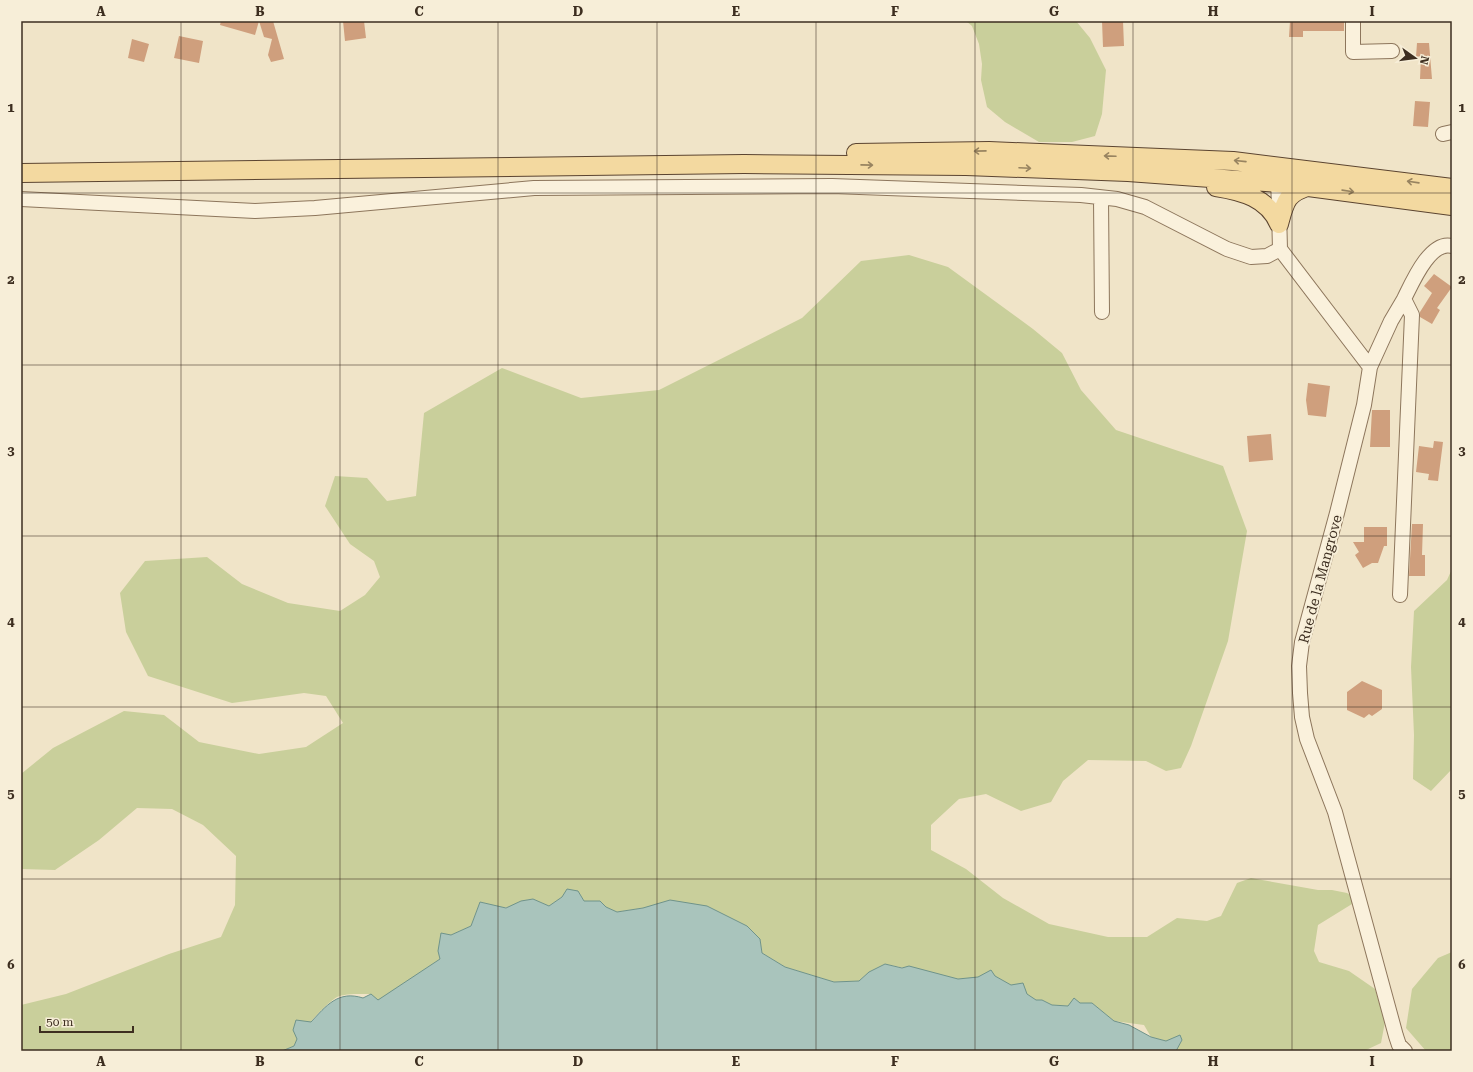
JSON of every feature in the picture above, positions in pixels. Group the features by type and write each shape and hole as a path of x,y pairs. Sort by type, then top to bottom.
{"main road":[{"path":"21,162 264,162 456,157 990,151 1233,161 1278,181 1452,206"},
{"path":"21,173 744,164 966,166 1128,172 1278,181 1452,188"},
{"path":"1128,172 1235,191 1251,196 1269,208 1275,214 1279,224"},
{"path":"1279,224 1284,205 1290,195 1299,189 1310,186"}],"street":[{"path":"1353,21 1353,52 1392,51"},
{"path":"1278,181 1280,249 1370,367"},
{"path":"21,199 255,211 315,208 534,188 832,186 1081,195 1117,200 1145,207 1227,249 1251,257 1267,256 1280,249"},
{"path":"1101,198 1102,312"},
{"name":"Rue de la Mangrove","path":"1405,1051 1399,1045 1396,1036 1335,812 1305,731 1301,711 1299,666 1302,642 1308,615 1337,513 1364,404 1370,367 1390,321 1404,299 1415,276 1436,248 1448,245 1452,246"},
{"path":"1400,595 1412,316 1404,299"}],"green space":[{"path":"966,21 1076,21 1090,38 1106,70 1102,114 1095,136 1072,142 1039,142 1005,122 987,107 981,80 982,64 979,44 972,26"},
{"path":"909,255 948,267 1033,329 1062,353 1081,390 1116,430 1223,466 1247,531 1228,641 1191,746 1181,768 1166,771 1146,761 1088,760 1063,781 1051,802 1021,811 986,794 959,799 931,825 931,850 966,869 1003,898 1049,924 1108,937 1147,937 1177,918 1207,921 1221,916 1237,883 1251,878 1318,890 1332,890 1347,893 1352,896 1352,904 1318,925 1314,951 1319,962 1349,971 1375,989 1385,1022 1381,1043 1364,1051 1176,1051 1182,1040 1166,1041 1151,1037 1144,1025 1114,1021 1092,1003 1080,1003 1074,999 1069,1006 1052,1005 1042,1000 1036,1000 995,976 958,979 885,964 869,972 859,981 834,982 785,967 762,953 760,939 747,926 707,906 643,908 617,912 605,907 600,901 584,901 578,891 562,897 549,906 530,899 508,907 497,907 480,902 471,926 451,935 438,951 440,959 378,1001 371,994 349,994 337,997 313,1019 294,1046 282,1051 21,1051 21,1005 66,994 169,954 221,937 235,905 236,856 203,825 172,809 137,808 99,840 55,870 21,869 21,774 53,748 124,711 164,715 199,742 259,754 306,747 343,723 326,696 304,693 232,703 148,676 126,632 120,593 145,561 207,557 242,584 288,603 340,611 365,595 380,577 374,561 350,544 325,506 335,476 367,478 387,501 416,496 424,413 502,368 581,398 659,390 802,318 861,261"},
{"path":"1452,569 1452,769 1431,791 1413,779 1414,735 1411,667 1414,611 1447,580"},
{"path":"1452,952 1452,1051 1426,1051 1406,1028 1412,989 1438,958"}],"water":[{"path":"567,889 578,891 584,901 600,901 606,907 617,912 643,908 670,900 707,906 747,926 760,939 762,953 785,967 834,982 859,981 869,972 885,964 902,968 909,966 958,979 978,977 991,970 995,976 1011,985 1023,983 1027,994 1036,1000 1042,1000 1052,1005 1068,1006 1074,998 1080,1003 1092,1003 1114,1021 1129,1025 1151,1037 1166,1041 1180,1035 1182,1040 1176,1051 282,1051 294,1046 297,1039 293,1030 296,1020 311,1022 327,1005 346,996 363,998 371,994 378,1000 440,959 438,951 441,933 451,935 471,926 480,902 506,908 521,901 533,899 549,906 562,897"}],"building":[{"path":"221,21 259,21 255,35 220,25"},
{"path":"259,21 273,21 284,59 271,62 268,55 272,39 264,37"},
{"path":"343,21 364,21 366,38 345,41"},
{"path":"1102,21 1123,21 1124,46 1103,47"},
{"path":"1290,21 1344,21 1344,31 1303,31 1303,37 1289,37"},
{"path":"179,36 203,41 199,63 174,58"},
{"path":"132,39 149,44 144,62 128,58"},
{"path":"1417,43 1429,43 1432,79 1420,79 1421,56 1416,57"},
{"path":"1415,101 1430,102 1428,127 1413,126"},
{"path":"1434,274 1452,287 1437,308 1440,310 1432,324 1420,317 1420,312 1432,293 1424,286"},
{"path":"1308,383 1330,386 1326,417 1308,415 1306,400"},
{"path":"1372,410 1390,410 1390,447 1370,447"},
{"path":"1271,434 1273,460 1249,462 1247,436"},
{"path":"1434,441 1443,442 1438,481 1428,480 1429,474 1416,472 1419,446 1433,448"},
{"path":"1412,524 1423,524 1422,555 1425,555 1425,576 1409,576"},
{"path":"1364,527 1387,527 1387,546 1384,546 1378,563 1372,563 1363,568 1355,555 1359,552 1353,542 1364,542"},
{"path":"1362,681 1382,690 1382,709 1372,716 1369,714 1364,718 1347,710 1347,692"}]}
